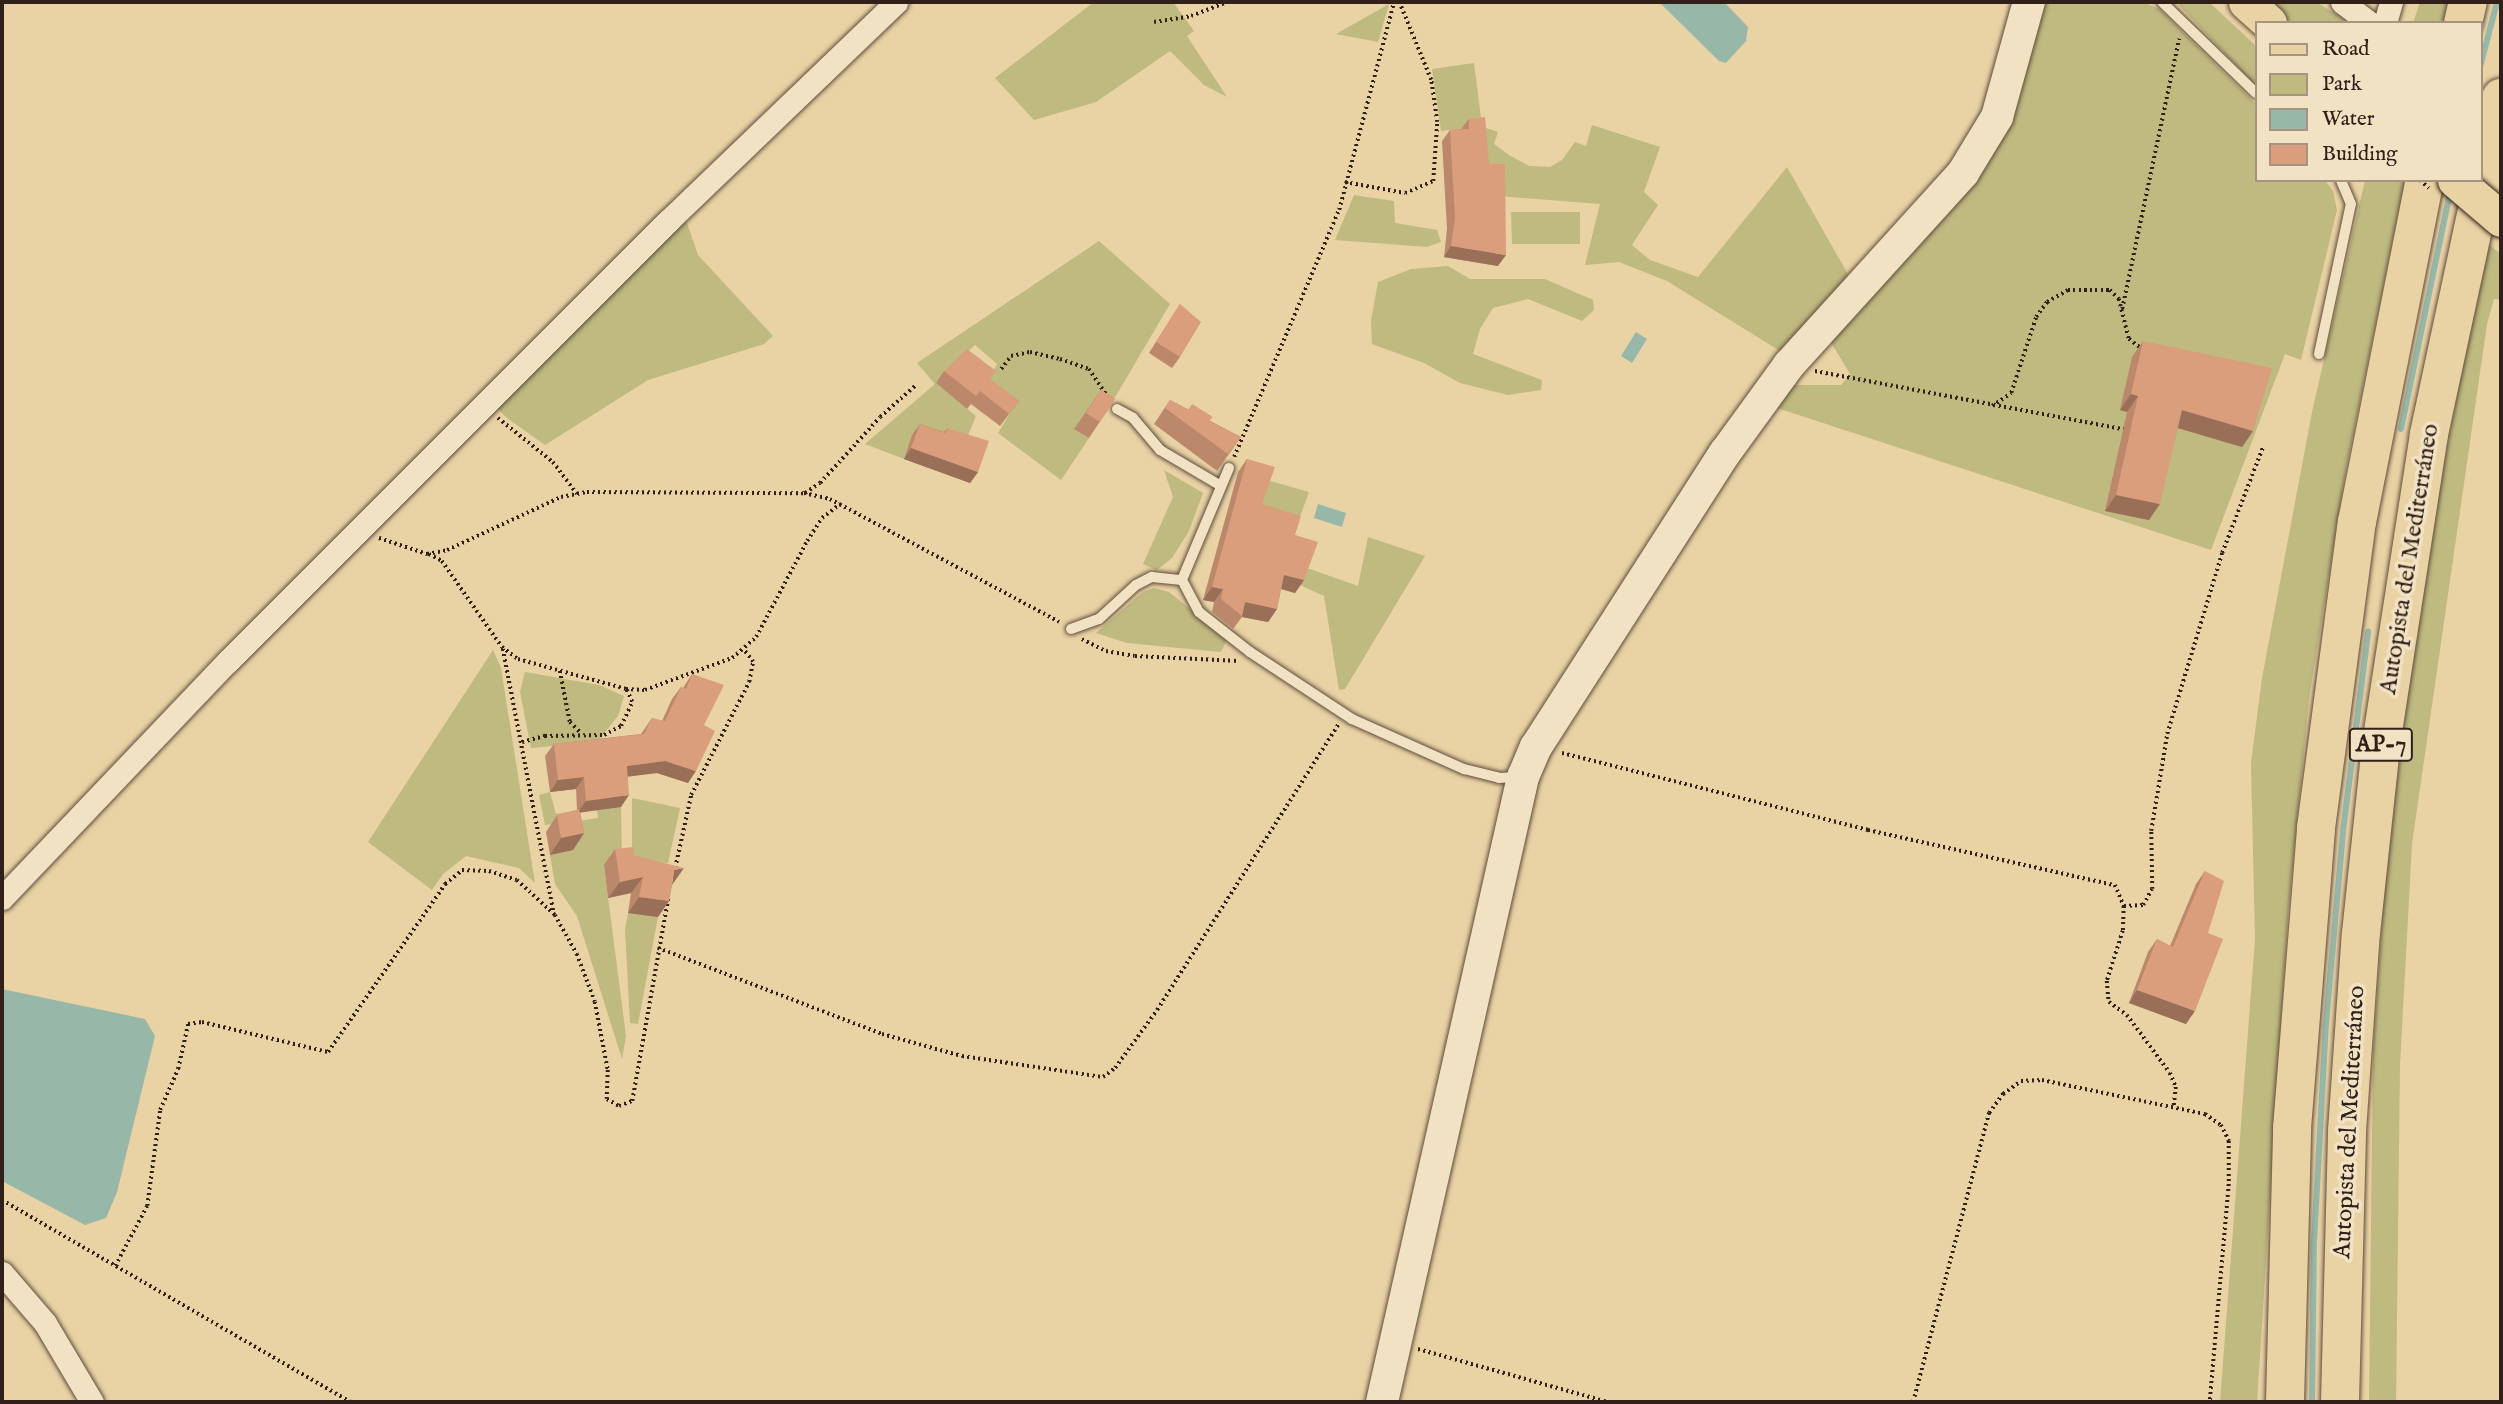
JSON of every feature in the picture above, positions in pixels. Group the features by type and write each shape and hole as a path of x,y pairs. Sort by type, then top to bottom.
{"highway":[{"path":"2463,21 2468,2"},
{"name":"Autopista del Mediterráneo","path":"2482,179 2501,98"},
{"name":"AP-7","path":"2283,1402 2287,1243 2306,928 2327,732 2359,510 2424,182"},
{"name":"Autopista del Mediterráneo","path":"2340,1402 2342,1244 2354,1025 2376,793 2411,532 2463,260 2481,182"},
{"path":"2354,1025 2355,1402"}],"main road":[{"path":"1382,1402 1523,777 1536,747 1710,475 1789,365 1963,173 1997,117 2029,2"},
{"path":"2246,2 2267,21"},
{"path":"2457,182 2501,219"}],"street":[{"path":"2,898 357,531 896,2"},
{"path":"2342,2 2368,21"},
{"path":"2385,21 2390,2"},
{"path":"2,1273 46,1323 92,1402"}],"lane":[{"path":"2162,2 2254,91"},
{"path":"2319,354 2351,204 2342,182"},
{"path":"1117,409 1133,418 1160,450 1221,486"},
{"path":"1182,580 1229,468"},
{"path":"1070,629 1100,619 1136,585 1152,577 1182,580"},
{"path":"1182,580 1199,612 1275,669 1345,715 1464,769 1499,778 1523,777"}],"path":[{"path":"1154,22 1191,16 1228,2"},
{"path":"1229,468 1339,210 1396,2"},
{"path":"1345,182 1405,193 1433,181 1438,161 1437,122 1431,80 1396,2"},
{"path":"2121,310 2183,20"},
{"path":"1990,407 2011,393 2027,335 2047,302 2068,290 2092,287 2110,290 2121,310 2129,339 2154,351"},
{"path":"1001,369 1011,356 1030,352 1089,369 1117,409"},
{"path":"1789,365 1990,407 2136,432"},
{"path":"804,493 820,483 880,417 916,385"},
{"path":"483,406 553,462 577,494"},
{"path":"2124,906 2143,905 2152,890 2151,831 2167,734 2222,553 2263,447"},
{"path":"427,554 447,550 561,497 577,494 657,489 804,493 840,504 1070,629 1085,642 1116,653 1241,661 1275,669"},
{"path":"357,531 442,561 502,647 518,660 626,689 645,690 732,658 755,638 822,518 840,504"},
{"path":"502,647 555,915"},
{"path":"673,874 691,796 712,749 750,682 753,662 743,649"},
{"path":"560,671 570,722 581,733"},
{"path":"522,742 581,733 604,735 621,726 632,702 626,689"},
{"path":"658,948 882,1034 962,1056 1103,1077 1115,1068 1157,1010 1345,715"},
{"path":"1536,747 2056,874 2094,877 2115,885 2124,906 2123,931 2107,981 2109,1002 2127,1015 2170,1073 2176,1087 2174,1106"},
{"path":"115,1266 147,1206 160,1110 178,1069 188,1024 202,1022 328,1052 445,884 462,870 489,871 517,880 555,915 577,954 595,1002 608,1070 607,1099 619,1106 632,1101 671,887"},
{"path":"1913,1402 1989,1114 2003,1094 2021,1081 2042,1080 2206,1114 2221,1125 2229,1141 2210,1402"},
{"path":"2,1200 351,1402"},
{"path":"1396,1343 1608,1402"}],"green space":[{"path":"1094,2 1173,2 1194,31 1187,36 1227,97 1204,85 1170,51 1096,102 1034,120 995,78"},
{"path":"2039,2 2143,2 2159,9 2254,102 2254,182 2326,182 2333,191 2337,210 2301,360 2285,354 2211,550 1771,406 1785,385 1841,385 1850,374 1829,339 1974,177"},
{"path":"2176,2 2209,2 2254,44 2254,84"},
{"path":"2266,2 2316,2 2348,21 2287,21"},
{"path":"2420,2 2450,2 2445,21 2414,21"},
{"path":"1389,4 1378,42 1336,34"},
{"path":"1474,63 1482,126 1441,131 1432,69"},
{"path":"1592,125 1660,147 1644,192 1658,205 1632,245 1650,260 1698,277 1787,167 1849,276 1785,354 1667,281 1619,262 1585,265 1600,204 1498,196 1482,175 1481,132 1486,128 1498,132 1494,144 1509,155 1529,166 1550,167 1562,160 1575,142 1586,146"},
{"path":"2365,182 2405,182 2346,469 2309,699 2288,914 2257,1402 2220,1402 2255,939 2251,763 2262,678 2312,412"},
{"path":"1354,195 1394,201 1395,223 1437,230 1441,242 1427,247 1335,240"},
{"path":"1511,212 1580,212 1580,244 1512,244"},
{"path":"686,220 698,255 773,336 764,344 648,380 545,445 507,418 495,406"},
{"path":"1099,241 1170,304 1104,416 1090,406 1075,429 1089,438 1061,480 998,433 1010,413 987,383 997,364 975,345 936,383 976,416 964,446 913,435 904,459 865,444 935,384 917,363"},
{"path":"2486,242 2501,254 2501,300 2494,299 2487,324 2412,844 2400,1065 2396,1402 2369,1402 2373,1051 2384,893 2419,594"},
{"path":"1448,266 1470,279 1545,279 1593,300 1594,310 1582,321 1528,299 1493,308 1480,329 1473,354 1542,380 1541,390 1508,395 1460,383 1424,363 1372,344 1371,321 1378,282 1411,269"},
{"path":"1164,470 1203,493 1189,531 1172,558 1157,570 1143,564 1173,497"},
{"path":"1266,480 1309,492 1298,522 1255,510"},
{"path":"1368,537 1425,556 1345,689 1339,690 1324,596 1298,584 1305,569 1310,569 1358,586"},
{"path":"1154,588 1169,592 1227,639 1221,652 1127,643 1096,633 1143,592"},
{"path":"493,650 501,668 535,883 519,868 466,856 443,874 432,890 368,842"},
{"path":"525,672 599,685 624,696 618,716 597,742 531,748 520,692"},
{"path":"550,792 556,814 568,812 571,822 598,818 597,810 621,807 622,863 604,866 626,1036 622,1059 577,916 555,884 550,855 573,850 569,822 545,825 539,795"},
{"path":"632,798 680,808 668,863 632,858"},
{"path":"628,913 658,917 638,1024 630,1023 625,930"}],"water":[{"path":"1659,2 1724,2 1748,27 1746,41 1726,63 1719,61"},
{"path":"1636,332 1647,339 1632,363 1621,356"},
{"path":"1318,504 1346,513 1342,527 1314,518"},
{"path":"2,989 145,1019 155,1036 117,1192 106,1218 85,1225 2,1181"}],"building":[{"path":"1485,117 1489,164 1505,164 1506,255 1451,246 1455,218 1450,130 1469,129 1469,119"},
{"path":"1180,304 1201,322 1180,357 1156,342"},
{"path":"2143,341 2272,368 2253,431 2182,410 2160,504 2116,495 2138,396 2131,394"},
{"path":"967,349 996,371 990,379 1019,401 1009,414 980,391 976,396 944,371"},
{"path":"1101,390 1115,399 1100,422 1086,413"},
{"path":"1170,400 1188,410 1192,404 1213,417 1209,421 1241,437 1228,454 1165,408"},
{"path":"920,424 945,433 947,428 989,441 978,472 911,448"},
{"path":"1247,459 1275,467 1262,504 1301,516 1295,535 1318,542 1304,580 1284,575 1277,609 1245,602 1242,616 1221,599 1223,589 1212,587"},
{"path":"692,674 724,685 704,725 715,731 696,771 665,761 627,766 629,795 586,801 584,777 558,780 554,744 644,734 652,718 665,721 681,687 686,689"},
{"path":"579,809 584,833 561,838 557,815"},
{"path":"634,847 633,855 684,868 674,870 669,901 639,897 643,877 620,882 615,849"},
{"path":"2205,871 2224,881 2208,933 2223,939 2195,1011 2137,990 2157,939 2173,947"}],"waterway":[{"path":"2482,59 2497,2"},
{"path":"2401,429 2450,192"},
{"path":"2312,1402 2314,1243 2326,1023 2343,831 2368,632"}]}
